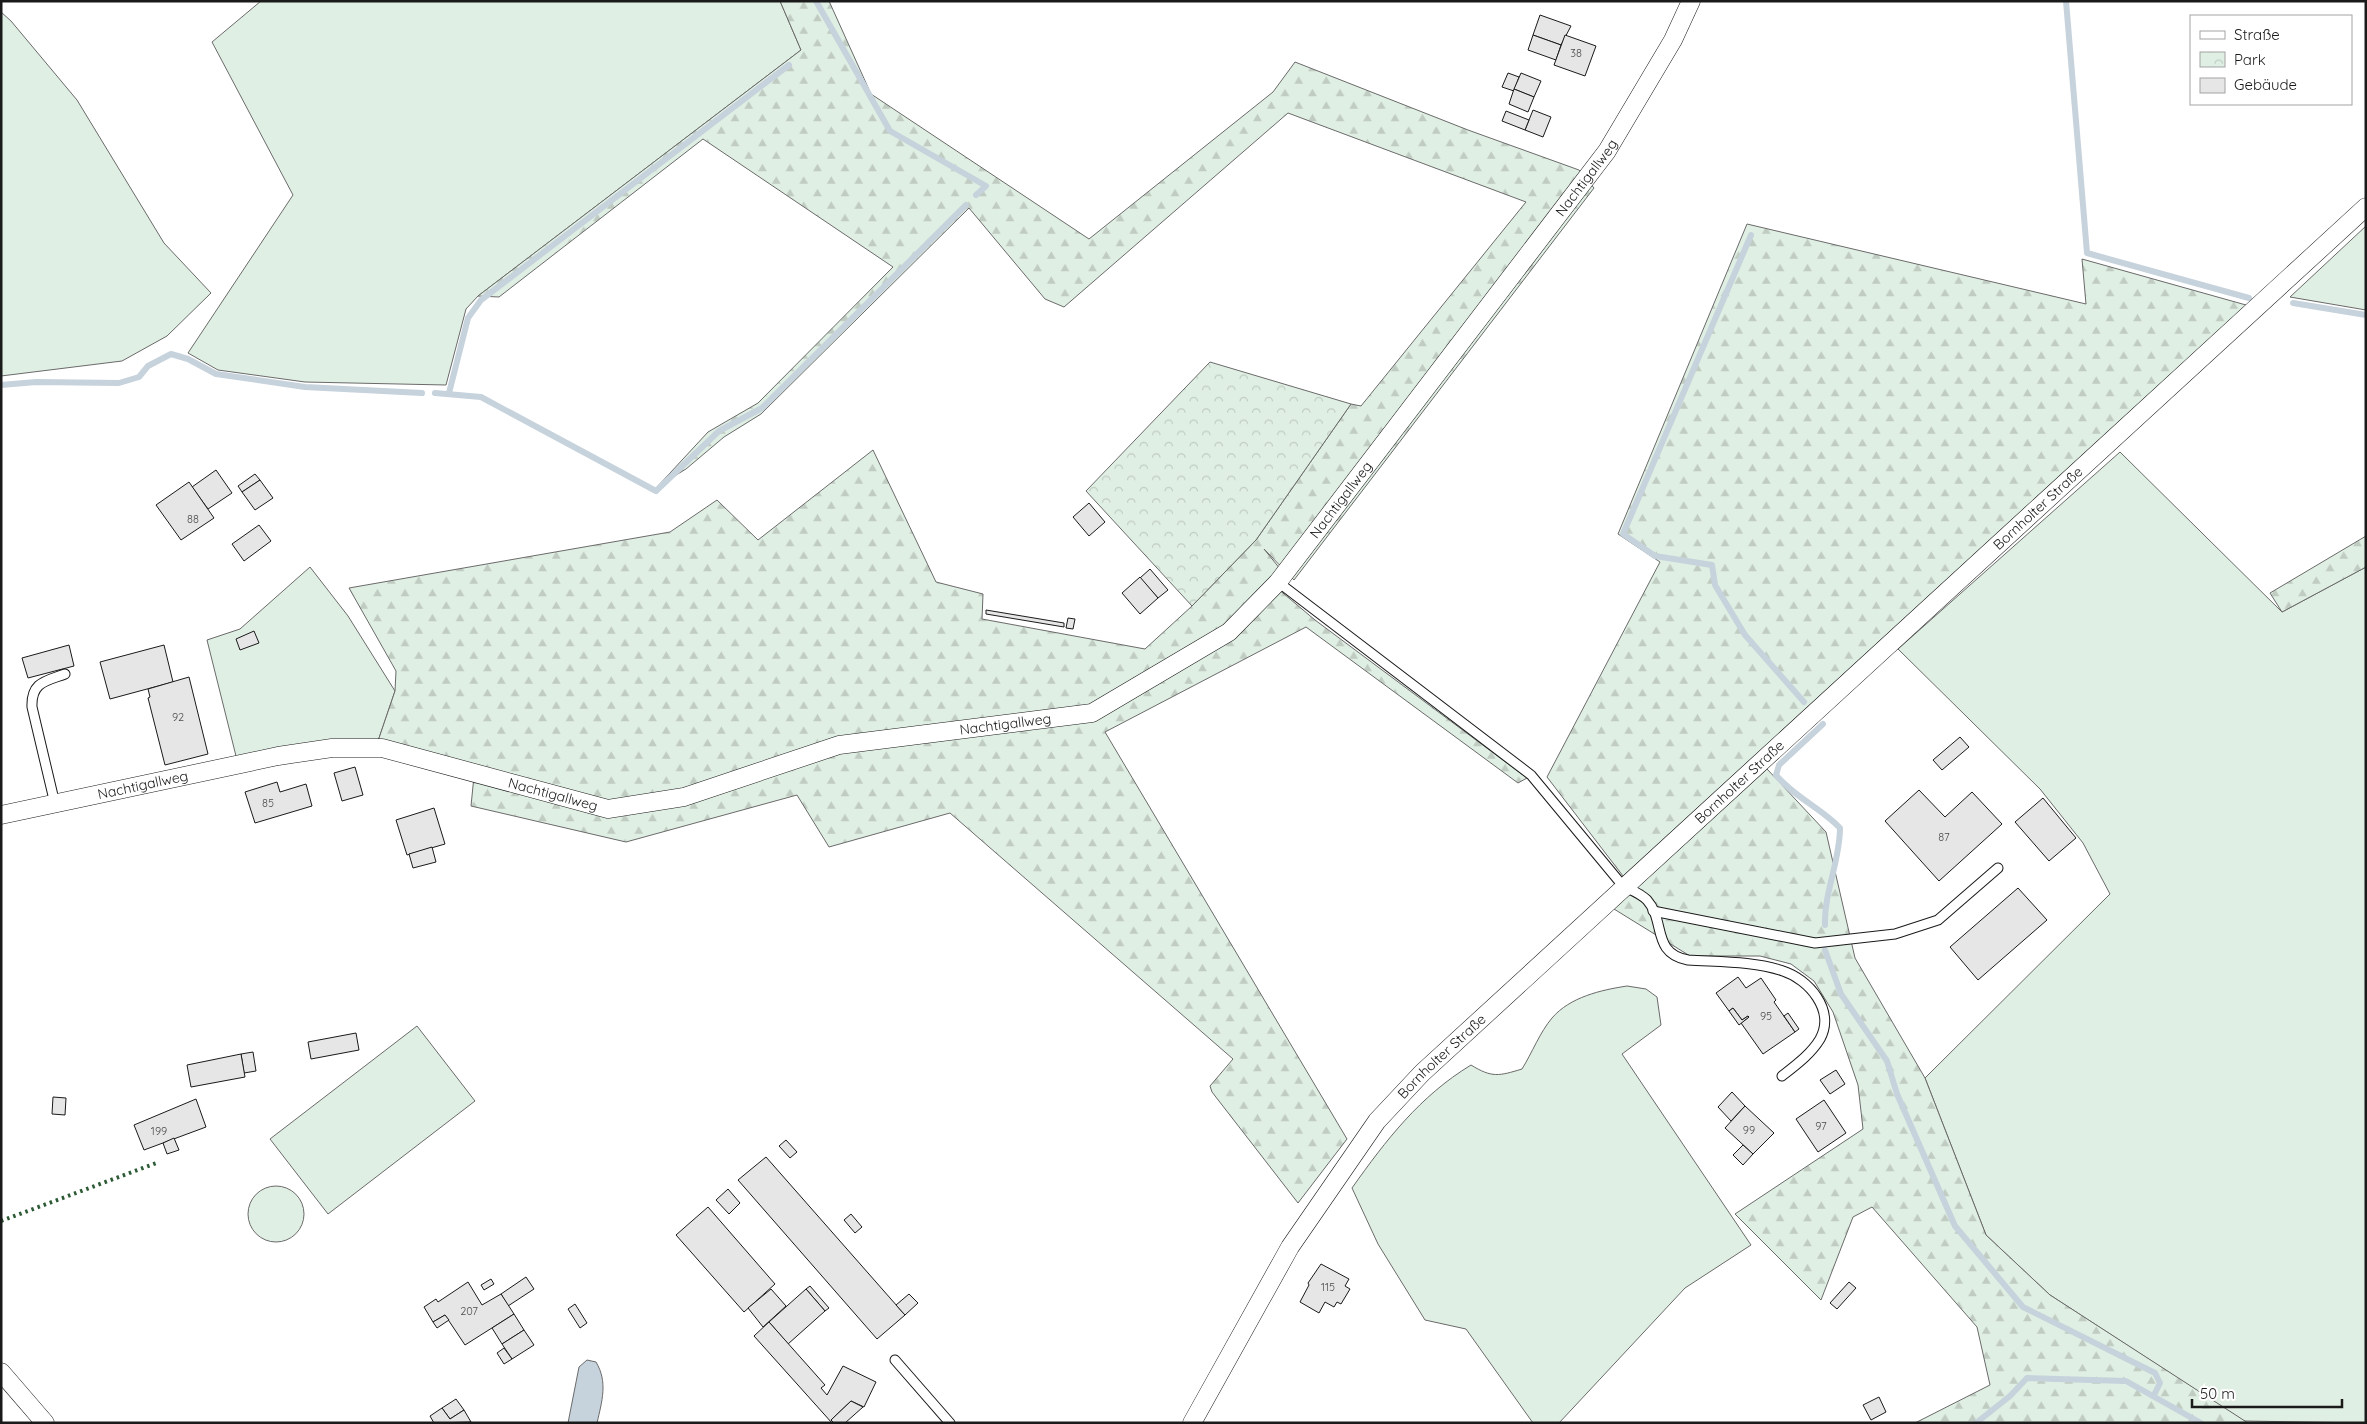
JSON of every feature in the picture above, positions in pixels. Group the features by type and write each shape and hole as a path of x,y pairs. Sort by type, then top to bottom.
{"street":[{"name":"Nachtigallweg","path":"1,816 278,756 332,748 382,748 608,810 684,797 839,745 1092,713 1229,632 1278,582 1607,152 1673,40 1691,1"},
{"name":"Bornholter Straße","path":"1192,1423 1290,1248 1377,1121 1422,1073 1529,977 1623,886 2366,207"},
{"path":"1,1372 45,1423"}],"lane":[{"path":"1278,582 1532,775 1623,886 1638,893 1647,900 1653,911 1662,941 1668,951 1677,958 1781,970 1797,976 1817,995 1825,1022 1822,1037 1811,1052 1782,1076"},
{"path":"55,804 32,706 32,696 42,682 65,674"},
{"path":"1653,911 1815,943 1895,934 1938,920 1998,868"},
{"path":"896,1360 950,1423"}],"green space":[{"path":"261,1 780,1 801,50 478,296 466,309 446,385 305,382 218,370 188,353 293,195 212,42"},
{"path":"780,1 829,1 871,94 1089,239 1273,92 1295,62 1468,130 1579,170 1594,188 1294,580 1264,549 1281,570 1271,583 1315,620 1527,778 1518,783 1306,627 1105,732 1347,1139 1298,1203 1212,1092 1210,1086 1233,1059 950,813 829,847 797,795 626,842 471,806 474,776 378,741 395,691 396,671 349,588 670,532 717,500 758,540 873,450 936,582 983,594 982,619 1145,649 1192,606 1256,540 1351,404 1361,406 1526,202 1288,113 1064,307 1045,299 969,208 761,414 724,437 686,469 658,486 708,432 758,403 893,267 703,139 499,297 478,296 801,50"},
{"path":"1,12 11,21 77,100 164,243 211,293 167,336 122,361 1,376"},
{"path":"1747,224 2086,304 2082,259 2246,305 1623,876 1547,777 1660,562 1618,534"},
{"path":"2366,226 2366,310 2290,297"},
{"path":"1210,362 1351,404 1256,540 1192,606 1086,491"},
{"path":"2120,452 2282,612 2366,567 2366,1423 2244,1421 2050,1295 1986,1235 1925,1078 2110,894 2083,843 2040,789 1898,649"},
{"path":"2366,536 2366,567 2282,612 2270,593"},
{"path":"310,567 348,616 395,691 378,741 237,760 207,640 240,629"},
{"path":"1767,769 1826,832 1855,958 1925,1078 1986,1235 2050,1295 2248,1423 1915,1423 1990,1385 1977,1327 1872,1207 1853,1217 1821,1300 1735,1214 1863,1129 1858,1085 1833,1012 1814,981 1791,964 1760,956 1690,956 1614,909"},
{"path":"1627,986 1646,989 1657,997 1661,1025 1622,1054 1751,1245 1685,1288 1559,1423 1533,1423 1466,1329 1425,1320 1378,1244 1352,1188 1405,1120 1453,1077 1471,1065 1490,1074 1501,1074 1522,1069 1544,1030 1559,1011 1586,996"},
{"path":"417,1026 475,1101 328,1214 270,1139"},
{"path":"270,1186 282,1186 292,1190 300,1198 304,1214 300,1230 292,1238 282,1242 270,1242 260,1238 252,1230 248,1220 248,1208 252,1198 260,1190"}],"shaded area":[{"path":"587,1360 596,1362 602,1377 603,1392 597,1423 568,1423 579,1367"}],"building":[{"path":"1540,15 1571,26 1561,45 1533,35"},
{"path":"1533,35 1561,45 1556,60 1528,50"},
{"path":"1565,35 1596,46 1585,76 1554,65"},
{"path":"1508,73 1519,77 1514,91 1502,87"},
{"path":"1521,73 1541,81 1534,97 1514,89"},
{"path":"1514,89 1534,97 1528,112 1509,104"},
{"path":"1533,110 1551,117 1543,137 1525,130"},
{"path":"1506,111 1529,120 1525,130 1502,121"},
{"path":"216,470 232,493 208,509 192,487"},
{"path":"255,474 260,480 242,492 238,486"},
{"path":"260,480 273,498 255,510 242,492"},
{"path":"189,482 214,518 181,540 156,505"},
{"path":"1089,503 1105,522 1089,536 1073,517"},
{"path":"259,525 271,541 244,561 232,544"},
{"path":"1150,569 1168,590 1158,598 1140,578"},
{"path":"1140,577 1158,598 1140,614 1122,593"},
{"path":"986,610 1064,623 1064,627 986,614"},
{"path":"1068,618 1075,619 1073,629 1066,628"},
{"path":"254,631 259,643 240,650 236,639"},
{"path":"69,645 74,666 28,678 22,658"},
{"path":"164,645 173,682 110,699 100,662"},
{"path":"189,677 208,754 165,765 148,698 150,697 148,689"},
{"path":"1960,737 1969,747 1942,770 1933,760"},
{"path":"355,767 363,795 342,801 334,773"},
{"path":"277,782 280,792 306,784 312,806 255,823 245,792"},
{"path":"1919,790 1945,817 1972,792 2002,824 1939,881 1885,821"},
{"path":"2043,798 2076,838 2049,861 2015,822"},
{"path":"434,808 445,844 407,855 396,820"},
{"path":"432,847 436,862 413,868 409,854"},
{"path":"2018,888 2047,920 1978,980 1950,947"},
{"path":"1738,977 1746,988 1761,978 1776,1000 1774,1002 1795,1032 1763,1054 1741,1023 1749,1017 1742,1020 1733,1008 1729,1011 1716,993"},
{"path":"1733,1008 1742,1020 1749,1017 1739,1025 1729,1011"},
{"path":"1788,1013 1799,1029 1795,1032 1784,1016"},
{"path":"356,1033 359,1050 311,1059 308,1042"},
{"path":"253,1052 256,1071 244,1073 241,1054"},
{"path":"241,1054 245,1077 191,1087 187,1065"},
{"path":"1836,1070 1845,1084 1830,1094 1820,1080"},
{"path":"1732,1092 1745,1106 1731,1121 1718,1107"},
{"path":"53,1097 66,1098 65,1115 52,1114"},
{"path":"196,1099 206,1127 144,1150 134,1125"},
{"path":"1824,1100 1846,1133 1818,1152 1796,1119"},
{"path":"1745,1106 1774,1133 1753,1154 1725,1128"},
{"path":"174,1138 179,1150 167,1154 163,1143"},
{"path":"786,1140 797,1152 790,1158 779,1146"},
{"path":"1743,1145 1753,1154 1743,1165 1733,1155"},
{"path":"766,1157 905,1315 877,1339 738,1180"},
{"path":"728,1189 740,1203 729,1214 716,1200"},
{"path":"708,1207 775,1284 744,1312 676,1235"},
{"path":"851,1214 862,1227 855,1233 844,1220"},
{"path":"1321,1264 1349,1279 1345,1286 1350,1289 1341,1304 1337,1302 1334,1307 1325,1302 1319,1313 1300,1302 1309,1285 1308,1283"},
{"path":"526,1277 534,1289 508,1306 501,1294"},
{"path":"491,1279 494,1284 484,1290 481,1285"},
{"path":"468,1282 482,1305 501,1294 514,1314 465,1345 445,1315 433,1322 424,1307 436,1299 438,1302"},
{"path":"1849,1282 1856,1288 1837,1309 1830,1303"},
{"path":"810,1286 829,1308 825,1311 806,1289"},
{"path":"771,1289 786,1306 763,1327 748,1308"},
{"path":"806,1289 825,1311 788,1344 769,1322"},
{"path":"909,1294 918,1303 905,1315 896,1305"},
{"path":"575,1304 587,1323 580,1328 568,1309"},
{"path":"514,1314 524,1330 502,1344 492,1328"},
{"path":"445,1315 449,1320 437,1328 433,1322"},
{"path":"769,1322 825,1385 821,1388 827,1395 843,1366 876,1382 864,1407 851,1401 831,1420 834,1423 832,1423 754,1336"},
{"path":"524,1330 534,1345 512,1359 502,1344"},
{"path":"504,1348 512,1359 504,1364 497,1353"},
{"path":"1879,1397 1886,1412 1871,1420 1863,1405"},
{"path":"456,1399 464,1410 450,1419 442,1408"},
{"path":"851,1401 863,1407 845,1423 834,1423 831,1420"},
{"path":"442,1408 450,1419 464,1410 471,1422 434,1423 430,1416"}],"waterway":[{"path":"816,1 890,131 986,186 976,195"},
{"path":"2066,1 2087,253 2249,298"},
{"path":"449,393 468,318 481,300 789,65"},
{"path":"435,393 481,397 656,491 719,431 762,408 966,205"},
{"path":"1751,235 1623,534 1655,556 1712,565 1715,585 1745,635 1804,702"},
{"path":"2293,303 2366,315"},
{"path":"1,385 36,382 119,383 139,377 148,366 171,354 188,359 216,374 305,387 422,393"},
{"path":"1823,724 1779,765 1776,775 1791,790 1825,814 1840,828 1838,852 1825,913 1825,925"},
{"path":"1825,950 1841,994 1887,1061 1897,1094 1955,1226 2023,1307 2155,1373 2160,1383 2154,1395"},
{"path":"1976,1423 2010,1396 2027,1378 2126,1381 2201,1423"}],"hedge":[{"path":"1,1221 159,1162"}]}
